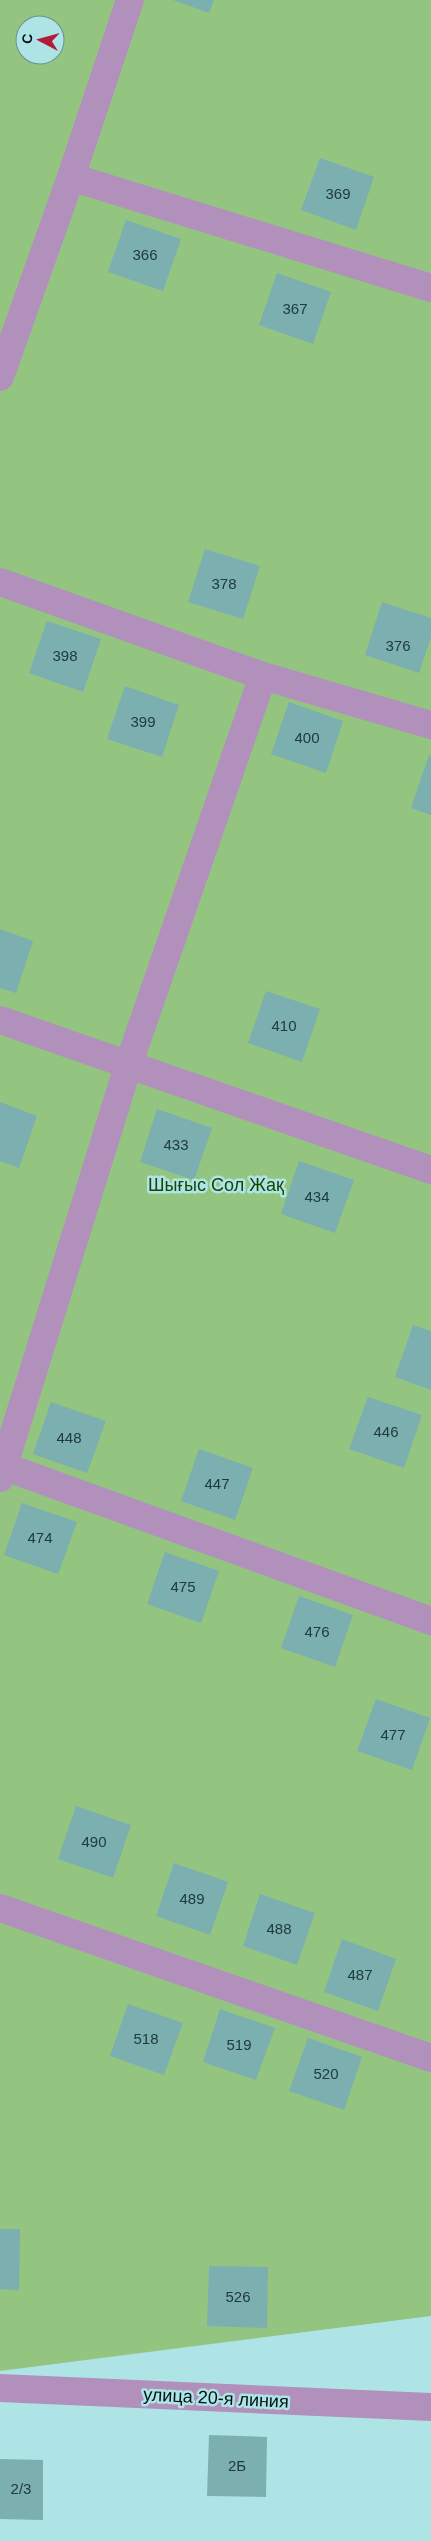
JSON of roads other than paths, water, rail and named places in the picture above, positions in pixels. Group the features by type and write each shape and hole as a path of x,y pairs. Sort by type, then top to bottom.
{"street":[{"path":"0,377 71,177 130,0"},
{"path":"71,177 431,288"},
{"path":"0,582 263,676 431,725"},
{"path":"263,676 129,1063 1,1470 431,1621"},
{"path":"0,1020 129,1063 431,1170"},
{"path":"0,1908 431,2058"},
{"name":"улица 20-я линия","path":"0,2388 431,2407"}],"park label":[{"name":"Шығыс Сол Жақ","path":"216,1185"}]}
